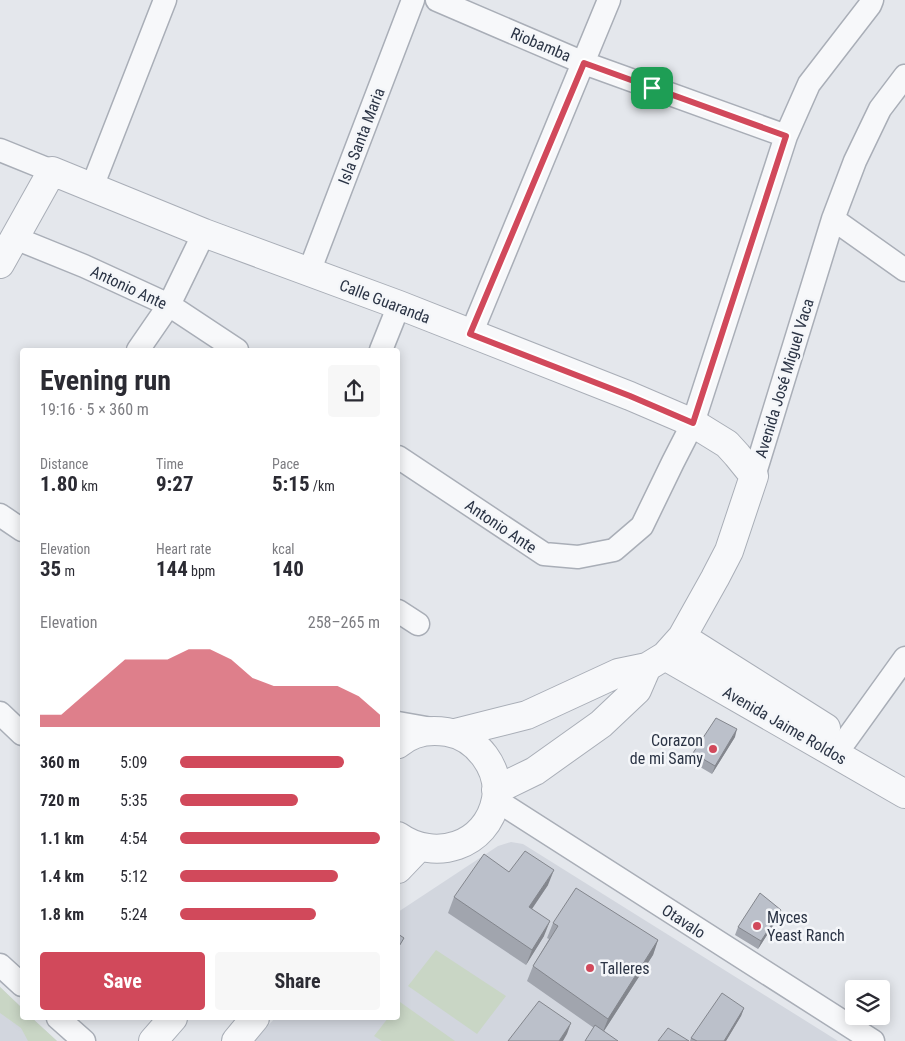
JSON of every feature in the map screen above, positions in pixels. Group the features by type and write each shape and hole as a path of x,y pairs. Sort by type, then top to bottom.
{"street":[{"path":"92,187 166,0"},
{"name":"Isla Santa Maria","path":"309,272 413,0"},
{"name":"Riobamba","path":"437,0 584,63 786,136"},
{"path":"470,334 610,0"},
{"name":"Antonio Ante","path":"400,458 544,554 578,557 614,550 642,526 693,423 786,136 808,84 872,0"},
{"name":"Avenida José Miguel Vaca","path":"496,795 535,771 601,724 637,690 704,600 729,551 833,219 855,162 880,109 905,76"},
{"name":"Calle Guaranda","path":"0,150 204,233 398,305 630,396 693,423 727,444 754,476"},
{"path":"0,264 52,172"},
{"path":"833,219 905,270"},
{"path":"139,348 169,305 204,233"},
{"name":"Antonio Ante","path":"15,238 84,266 169,305 234,348"},
{"path":"382,348 398,305"},
{"path":"400,612 418,624"},
{"path":"400,743 418,732 445,731 527,715 665,653"},
{"name":"Avenida Jaime Roldos","path":"665,653 846,740 905,773"},
{"name":"Avenida Jaime Roldos","path":"665,653 905,794"},
{"path":"846,740 905,658"},
{"path":"0,713 20,732"},
{"path":"400,723 445,731 471,741 484,754 492,770 496,795 488,819 479,832 466,842 451,848 435,850 408,842 400,864"},
{"name":"Otavalo","path":"496,795 873,1041"},
{"path":"0,965 20,983"},
{"path":"60,1020 84,1041"},
{"path":"153,1041 171,1020"},
{"path":"236,1041 253,1020"}],"shaded area":[{"path":"511,842 523,844 838,1041 254,1041 273,1020 400,1020 400,911 498,846"},
{"path":"0,987 20,1006 20,1020 34,1020 57,1041 0,1041"}],"green space":[{"path":"436,950 506,996 477,1034 408,986"},
{"path":"0,987 20,1006 20,1020 34,1020 57,1041 28,1041 21,1028 0,1013"},
{"path":"400,1002 455,1041 382,1041 374,1036 386,1020 400,1020"}],"building":[{"name":"Corazon de mi Samy","path":"716,718 737,729 715,766 693,753"},
{"path":"525,851 554,870 529,907 550,921 532,950 454,897 484,854 509,872"},
{"name":"Talleres","path":"576,888 658,940 608,1019 533,966 558,926 553,923"},
{"name":"Myces Yeast Ranch","path":"760,893 781,910 761,941 738,927"},
{"path":"400,935 404,938 400,945"},
{"path":"722,993 744,1008 724,1041 697,1041 691,1038"},
{"path":"539,1001 571,1023 559,1041 508,1041"},
{"path":"595,1025 618,1041 585,1041"},
{"path":"668,1028 689,1041 658,1041"}],"place":[{"name":"Corazon de mi Samy","path":"713,749"},
{"name":"Myces Yeast Ranch","path":"757,926"},
{"name":"Talleres","path":"590,968"}],"route":[{"path":"584,63 652,88 786,136 693,423 630,396 470,334 584,63"}]}
